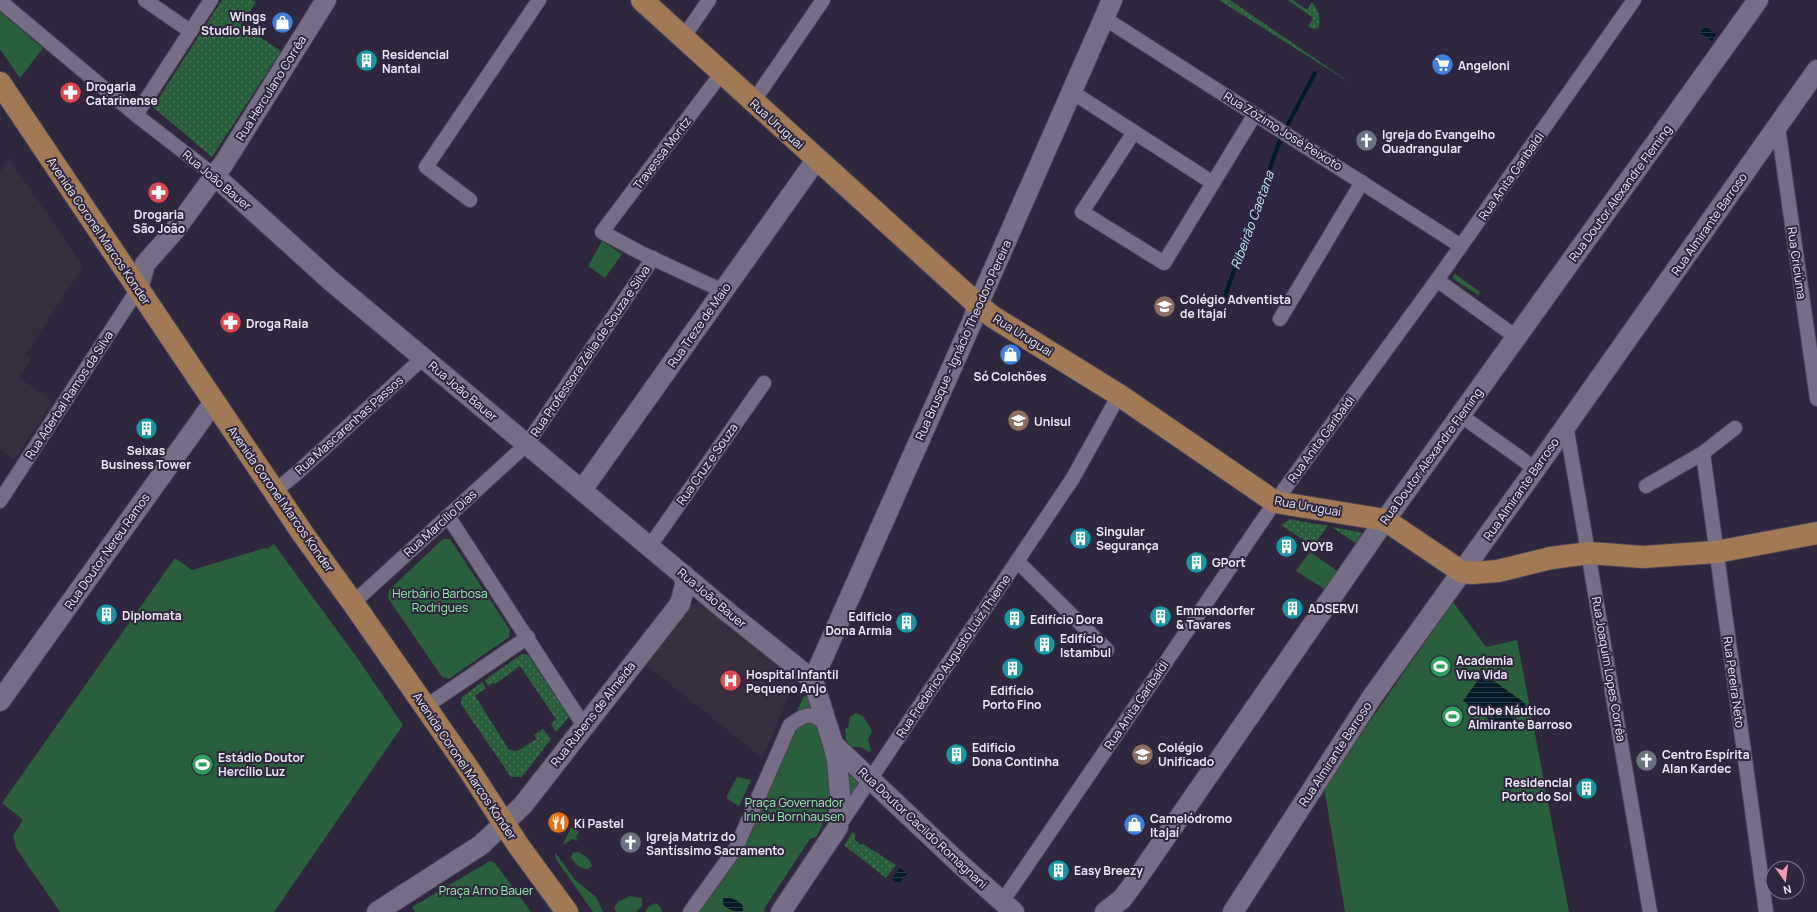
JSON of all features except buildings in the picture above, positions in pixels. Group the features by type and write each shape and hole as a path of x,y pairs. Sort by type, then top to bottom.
{"main road":[{"name":"Rua Uruguai","path":"642,0 816,160 993,317 1119,395 1274,502 1385,520 1462,572"},
{"name":"Avenida Coronel Marcos Konder","path":"2,92 138,289 274,492 425,707 505,823 518,845 567,912"},
{"path":"1462,572 1472,573 1498,571 1551,558 1589,553 1643,557 1716,552 1817,533"}],"street":[{"path":"145,0 190,31"},
{"path":"136,114 210,0"},
{"name":"Rua Herculano Corrêa","path":"138,289 145,264 175,230 215,176 326,0"},
{"path":"470,200 426,167 539,0"},
{"path":"684,38 709,0"},
{"path":"753,102 824,0"},
{"name":"Rua Brusque - Ignácio Theodoro Pereira","path":"812,680 969,329 978,305 1112,0"},
{"name":"Rua Anita Garibaldi","path":"1008,907 1274,502 1437,280 1634,0"},
{"name":"Rua Doutor Alexandre Fleming","path":"1106,912 1122,899 1134,883 1385,520 1758,0"},
{"name":"Rua João Bauer","path":"0,1 136,114 215,176 331,281 812,680"},
{"name":"Rua Zózimo José Peixoto","path":"1104,18 1461,246"},
{"name":"Rua Almirante Barroso","path":"1233,912 1372,697 1536,469 1817,70"},
{"name":"Travessa Moritz","path":"653,258 602,232 721,74"},
{"path":"1072,92 1213,183"},
{"path":"1134,132 1082,212 1164,263 1255,114"},
{"name":"Rua Criciúma","path":"1778,127 1817,399"},
{"name":"Rua Treze de Maio","path":"582,490 816,160"},
{"path":"1280,319 1362,182"},
{"path":"653,258 723,291"},
{"name":"Rua Professora Zélia de Souza e Silva","path":"527,444 653,258"},
{"path":"1437,280 1516,337"},
{"name":"Rua Aderbal Ramos da Silva","path":"0,501 138,289"},
{"name":"Rua Mascarenhas Passos","path":"274,492 423,358"},
{"name":"Rua Cruz e Souza","path":"650,546 764,382"},
{"name":"Rua Frederico Augusto Luiz Thieme","path":"781,912 1073,478 1119,395"},
{"name":"Rua Doutor Nereu Ramos","path":"0,701 214,402"},
{"path":"1460,415 1536,469"},
{"name":"Rua Joaquim Lopes Corrêa","path":"1566,425 1650,912"},
{"path":"1646,486 1703,453 1735,428"},
{"name":"Rua Marcílio Dias","path":"353,603 527,444"},
{"name":"Rua Pereira Neto","path":"1703,453 1766,912"},
{"path":"448,516 528,637 584,726"},
{"path":"1017,561 1107,650"},
{"name":"Rua Rubens de Almeida","path":"377,912 481,845 523,804 680,604 685,585 684,575"},
{"path":"680,604 688,599 708,595"},
{"path":"425,707 528,637"},
{"path":"812,680 833,744 839,777 838,827"},
{"path":"690,912 736,848 790,725 799,718 807,715 818,716 826,724"},
{"name":"Rua Doutor Cacildo Romagnani","path":"833,744 1008,907"}],"shaded area":[{"path":"9,158 83,267 25,355 31,359 18,377 53,401 14,460 0,450 0,172"},
{"name":"Hospital Infantil Pequeno Anjo","path":"698,602 708,608 794,679 795,682 762,758 645,664 689,606"}],"green space":[{"path":"222,0 252,0 256,2 241,25 281,51 212,157 153,107"},
{"path":"1219,0 1230,0 1352,84"},
{"path":"1288,0 1293,0 1307,10 1312,2 1319,15 1320,22 1318,28 1313,29 1308,26 1313,18"},
{"path":"0,12 43,48 20,78 0,49"},
{"path":"602,241 622,254 605,278 588,266"},
{"path":"1455,274 1480,292 1478,295 1452,278"},
{"path":"1290,519 1328,526 1313,546 1281,525"},
{"path":"1332,527 1363,533 1365,534 1358,545"},
{"name":"Herbário Barbosa Rodrigues","path":"443,539 450,539 510,630 509,637 449,679 442,677 388,598 389,590"},
{"name":"Estádio Doutor Hercílio Luz","path":"274,544 358,659 403,725 274,912 60,912 16,848 13,836 23,820 2,803 175,558 192,570 265,548 267,549"},
{"path":"1310,552 1339,572 1326,590 1296,571"},
{"name":"Clube Náutico Almirante Barroso","path":"1453,602 1486,647 1517,640 1569,912 1345,912 1324,787"},
{"path":"522,654 528,655 569,717 556,732 551,724 556,719 520,666 495,684 493,683 488,686 485,680"},
{"path":"482,682 486,688 475,696 509,750 517,751 537,739 534,735 543,729 551,739 522,777 511,777 461,704 462,697"},
{"name":"Praça Governador Irineu Bornhausen","path":"804,696 808,698 827,752 829,803 821,828 816,837 810,839 764,909 765,912 695,912 792,731 798,709"},
{"path":"856,713 863,716 872,731 868,739 871,750 869,752 861,747 852,747 846,740 845,729 848,728 850,717"},
{"path":"846,771 862,781 849,801"},
{"path":"737,777 751,780 739,806 727,799 727,796"},
{"path":"571,827 579,832 576,837 578,841 572,839 563,845"},
{"path":"853,832 856,835 854,839 861,845 863,844 896,865 886,878 844,845"},
{"path":"555,852 575,880 596,897 603,912 593,912 556,859"},
{"path":"578,852 589,859 592,866 585,869 580,867 572,860 571,857 573,853"},
{"name":"Praça Arno Bauer","path":"490,861 495,863 531,912 415,912 412,907"},
{"path":"630,896 642,898 642,906 636,912 616,912 614,908 618,902"},
{"path":"656,903 661,908 662,912 645,912 649,906"}],"water":[{"path":"1705,26 1716,34 1712,41 1700,33"},
{"path":"1483,673 1526,704 1506,732 1463,701"},
{"path":"900,868 907,873 899,884 892,879"},
{"path":"723,898 729,898 739,902 743,906 743,911 734,911 727,908 723,904"}],"waterway":[{"name":"Ribeirão Caetana","path":"1288,124 1315,73"},
{"name":"Ribeirão Caetana","path":"1223,302 1281,137"}],"place":[{"name":"Wings Studio Hair","path":"282,23"},
{"name":"Residencial Nantai","path":"367,61"},
{"name":"Angeloni","path":"1442,65"},
{"name":"Drogaria Catarinense","path":"71,93"},
{"name":"Igreja do Evangelho Quadrangular","path":"1367,141"},
{"name":"Drogaria São João","path":"159,193"},
{"name":"Colégio Adventista de Itajaí","path":"1165,306"},
{"name":"Droga Raia","path":"230,323"},
{"name":"Só Colchões","path":"1010,355"},
{"name":"Unisul","path":"1018,421"},
{"name":"Seixas Business Tower","path":"146,429"},
{"name":"Singular Segurança","path":"1081,538"},
{"name":"VOYB","path":"1287,546"},
{"name":"GPort","path":"1197,562"},
{"name":"ADSERVI","path":"1292,608"},
{"name":"Diplomata","path":"107,615"},
{"name":"Emmendorfer & Tavares","path":"1160,617"},
{"name":"Edifício Dora","path":"1015,619"},
{"name":"Edificio Dona Armia","path":"907,623"},
{"name":"Edifício Istambul","path":"1045,645"},
{"name":"Academia Viva Vida","path":"1440,667"},
{"name":"Edifício Porto Fino","path":"1012,669"},
{"name":"Hospital Infantil Pequeno Anjo","path":"730,681"},
{"name":"Clube Náutico Almirante Barroso","path":"1452,717"},
{"name":"Edificio Dona Continha","path":"956,754"},
{"name":"Colégio Unificado","path":"1143,754"},
{"name":"Centro Espírita Alan Kardec","path":"1647,761"},
{"name":"Estádio Doutor Hercílio Luz","path":"203,764"},
{"name":"Residencial Porto do Sol","path":"1587,789"},
{"name":"Ki Pastel","path":"558,823"},
{"name":"Camelódromo Itajaí","path":"1134,825"},
{"name":"Igreja Matriz do Santíssimo Sacramento","path":"631,843"},
{"name":"Easy Breezy","path":"1058,870"}]}
